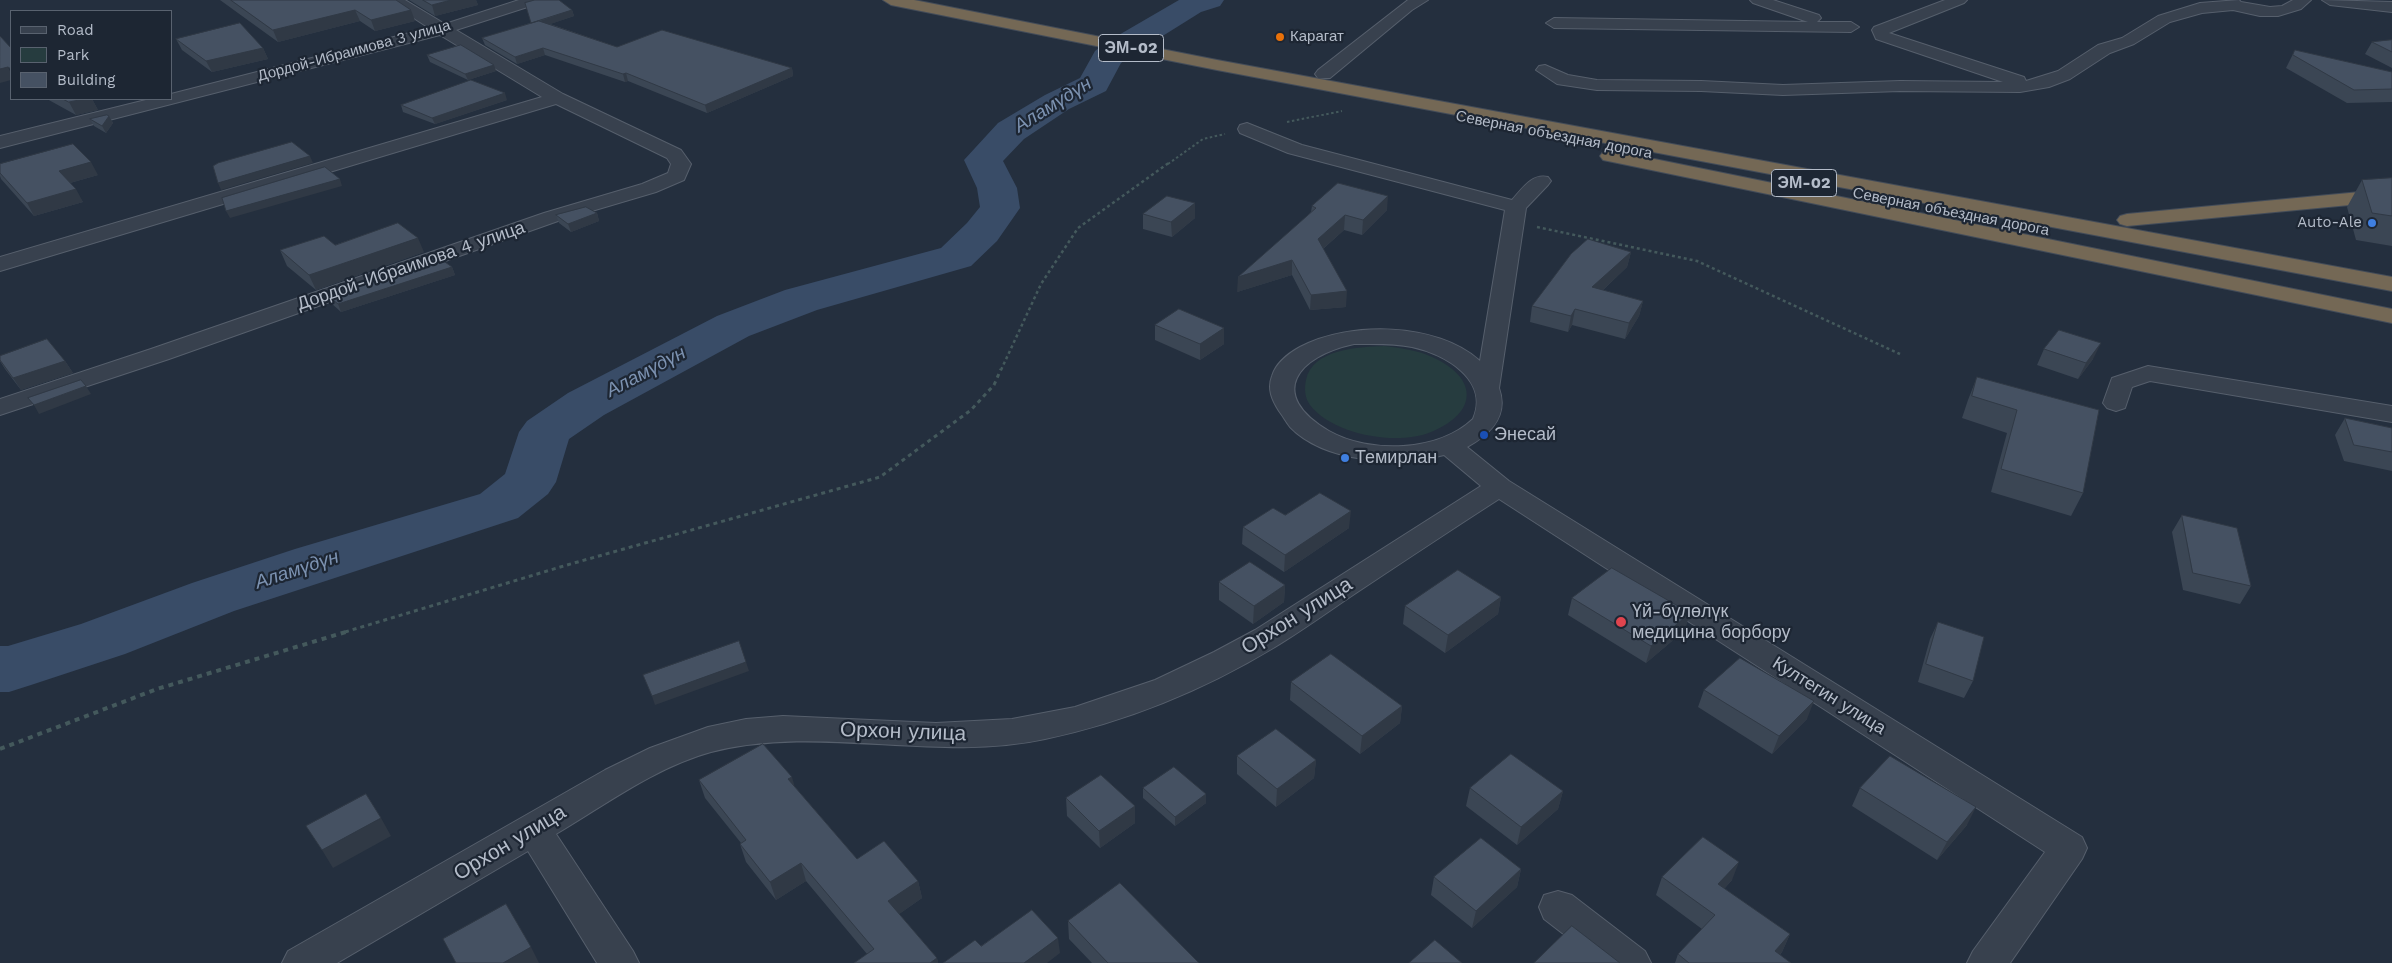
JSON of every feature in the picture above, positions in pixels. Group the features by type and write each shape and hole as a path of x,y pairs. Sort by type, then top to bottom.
{"highway":[{"name":"Северная объездная дорога","path":"891,0 1208,63 2392,284"},
{"name":"Северная объездная дорога","path":"1208,63 1275,81 2392,297"},
{"path":"1208,63 1324,74 2392,267"},
{"path":"1208,63 1261,84 2392,316"},
{"path":"2127,220 2392,195"}],"street":[{"name":"Дордой-Ибраимова 4 улица","path":"0,407 160,354 551,217 649,188 676,176 681,164 674,154 557,98 394,0"},
{"name":"Дордой-Ибраимова 3 улица","path":"172,99 444,29 535,0"},
{"path":"1324,74 1406,8 1420,0"},
{"path":"1758,0 1882,36 2032,85"},
{"path":"1882,36 1880,30 1959,0"},
{"path":"1545,70 1563,80 1597,85 1701,86 1782,90 1900,86 1994,88 2032,85 2064,75 2104,49 2128,41 2164,19 2200,8 2232,3 2256,11 2282,12 2303,0"},
{"path":"2330,0 2392,7"},
{"path":"1554,23 1850,27"},
{"path":"172,81 189,94"},
{"path":"0,264 557,98"},
{"name":"Дордой-Ибраимова 3 улица","path":"0,142 167,100"},
{"path":"1247,129 1295,149 1514,214"},
{"path":"1488,386 1470,366 1451,353 1434,346 1400,338 1354,337 1336,340 1308,351 1292,363 1282,381 1281,394 1290,414 1320,437 1364,452 1415,454 1450,446 1481,427 1491,407 1488,386 1514,214 1541,181"},
{"path":"2116,403 2121,383 2148,373 2392,414"},
{"name":"Култегин улица","path":"1450,446 1499,487 2069,848 1987,963"},
{"name":"Орхон улица","path":"302,963 534,830 587,796 653,762 707,740 755,730 813,728 957,737 1011,732 1074,721 1128,704 1180,682 1255,645 1499,487"},
{"path":"534,830 619,963"},
{"path":"1558,907 1631,963"}],"path":[{"path":"0,749 157,689 567,564 880,476 971,410 994,385 1041,284 1078,228 1203,139 1368,106"},
{"path":"1514,214 1697,260 1900,354"}],"green space":[{"path":"1384,346 1432,357 1447,365 1458,375 1465,385 1467,395 1458,415 1431,432 1417,436 1384,438 1366,435 1334,424 1320,415 1310,405 1306,396 1305,383 1310,370 1317,362 1327,356 1350,349"}],"building":[{"path":"231,0 396,0 411,10 371,20 355,10 273,30"},
{"path":"423,0 451,0 432,5"},
{"path":"535,0 559,0 572,10 531,23 525,3"},
{"path":"539,21 617,47 662,30 792,68 705,105 626,73 623,74 543,48 515,57 482,38"},
{"path":"240,23 263,48 206,61 176,39"},
{"path":"0,36 10,47 10,68 0,69"},
{"path":"2392,40 2392,52 2372,42"},
{"path":"461,45 494,65 465,74 427,55"},
{"path":"2295,50 2392,72 2392,89 2354,90 2293,55"},
{"path":"471,80 505,93 432,118 401,105"},
{"path":"109,116 102,126 90,119"},
{"path":"292,142 310,156 218,183 213,166 218,163"},
{"path":"73,144 91,162 59,171 76,189 27,203 0,173 0,164"},
{"path":"325,167 340,179 226,211 222,198"},
{"path":"2392,178 2392,216 2372,213 2362,180"},
{"path":"1338,183 1388,196 1363,220 1345,215 1318,239 1347,291 1311,295 1292,260 1238,277 1316,208 1312,206"},
{"path":"1167,196 1195,203 1171,222 1143,214"},
{"path":"586,207 597,213 568,224 556,215"},
{"path":"398,223 418,238 309,275 280,250 324,236 335,245"},
{"path":"1588,239 1631,252 1592,287 1643,301 1629,323 1575,309 1571,316 1532,306 1571,254"},
{"path":"438,257 452,267 338,304 328,296"},
{"path":"1179,309 1224,328 1200,344 1155,325"},
{"path":"2059,330 2101,343 2086,363 2044,349"},
{"path":"47,339 65,361 13,378 0,360 0,356"},
{"path":"1977,377 2099,410 2083,493 2001,469 2017,410 1972,396"},
{"path":"81,380 86,386 34,405 28,398"},
{"path":"2345,418 2392,428 2392,452 2354,445"},
{"path":"1320,493 1351,511 1285,555 1243,527 1273,508 1285,515"},
{"path":"2182,515 2237,528 2251,586 2193,573"},
{"path":"1250,562 1285,585 1254,606 1219,582"},
{"path":"1612,568 1690,613 1651,646 1572,598"},
{"path":"1458,570 1501,597 1448,635 1405,606"},
{"path":"1938,622 1984,637 1973,681 1926,664"},
{"path":"739,641 746,662 652,696 643,675"},
{"path":"1331,654 1402,706 1362,736 1291,682"},
{"path":"1740,658 1814,701 1779,736 1704,690"},
{"path":"1276,729 1316,760 1277,789 1237,756"},
{"path":"763,744 792,777 788,779 857,859 884,841 918,881 888,901 937,958 930,963 854,963 874,949 801,863 770,882 740,844 746,840 699,780"},
{"path":"1511,754 1563,791 1521,827 1470,788"},
{"path":"1890,756 1976,807 1947,842 1860,788"},
{"path":"1174,767 1206,794 1175,817 1143,788"},
{"path":"1101,775 1135,806 1099,831 1066,798"},
{"path":"366,794 381,818 322,850 306,826"},
{"path":"1703,837 1739,862 1718,884 1790,934 1775,951 1791,963 1689,963 1678,954 1715,915 1662,877"},
{"path":"1481,838 1521,869 1476,911 1434,877"},
{"path":"1120,883 1199,963 1108,963 1068,921"},
{"path":"506,904 531,947 503,963 456,963 443,939"},
{"path":"1032,910 1058,938 1024,963 943,963 975,940 981,946"},
{"path":"1572,926 1620,963 1534,963"},
{"path":"1435,940 1462,963 1409,963"}],"waterway":[{"name":"Аламүдүн","path":"0,669 9,669 103,639 213,597 499,506 529,482 545,432 586,404 733,326 801,300 956,257 982,232 1000,208 997,188 983,160 1011,131 1057,102 1094,84 1107,58 1117,50 1190,6 1209,0"}],"place":[{"name":"Карагат","path":"1280,37"},
{"name":"Auto-Ale","path":"2372,223"},
{"name":"Энесай","path":"1484,435"},
{"name":"Темирлан","path":"1345,458"},
{"name":"Үй-бүлөлүк медицина борбору","path":"1621,622"}]}
